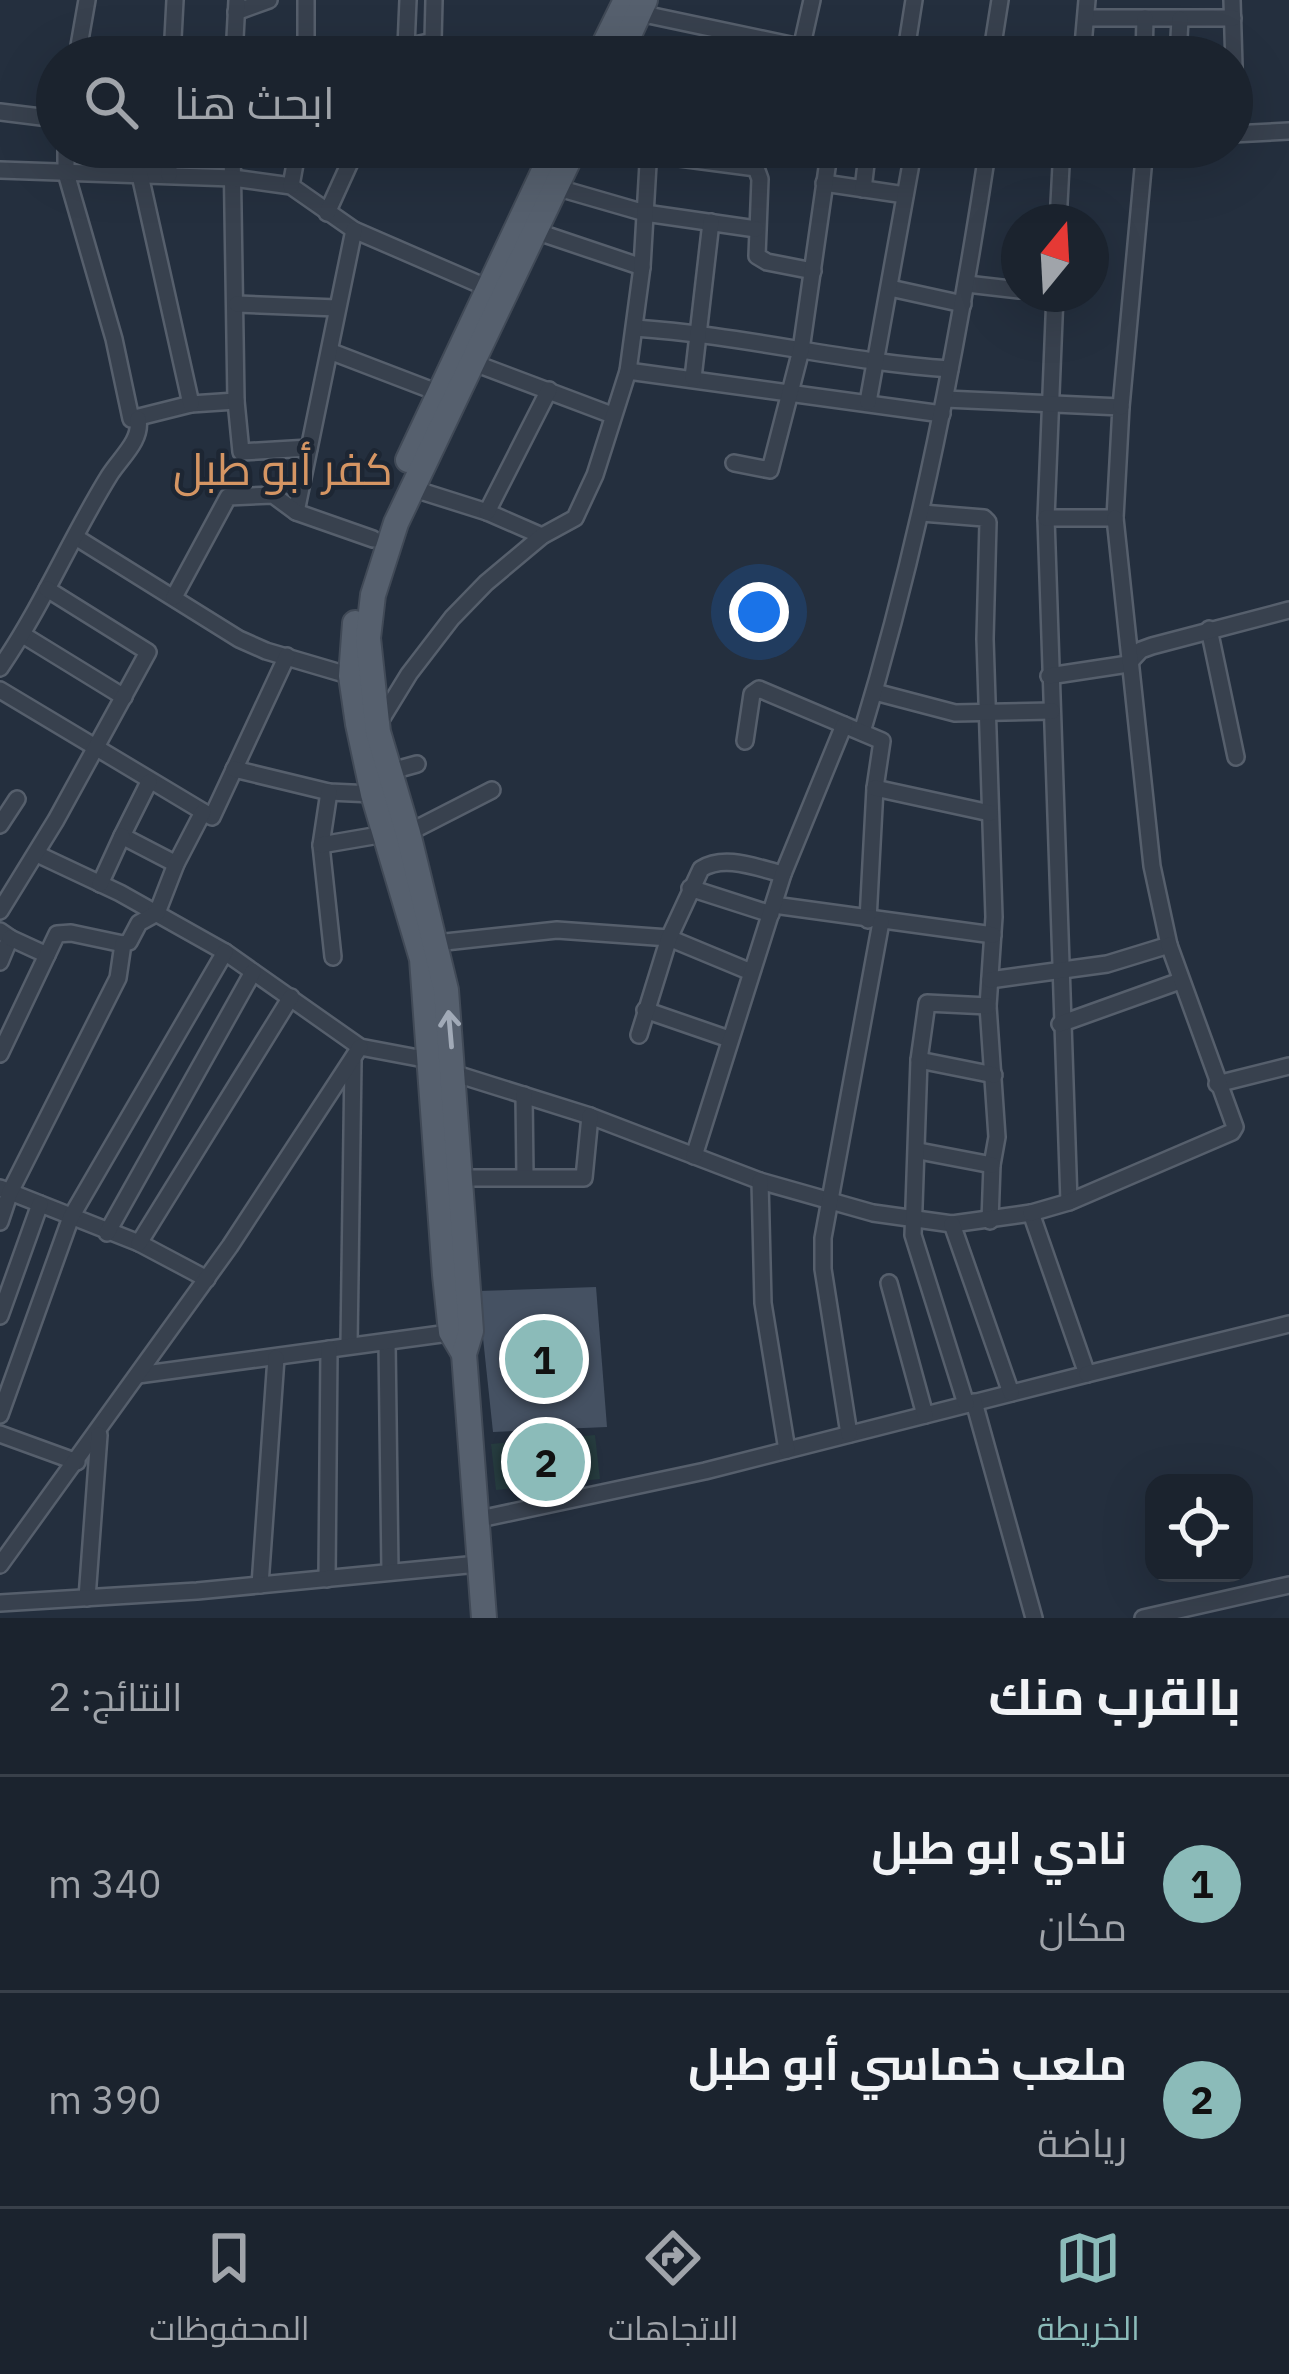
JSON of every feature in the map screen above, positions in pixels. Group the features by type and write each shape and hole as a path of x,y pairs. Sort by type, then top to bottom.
{"main road":[{"path":"613,36 636,4"},
{"path":"626,36 636,4"},
{"path":"462,1339 459,1178 446,990 436,943 396,833 351,676 356,611 373,539 545,168"},
{"path":"381,783 368,638 383,557 564,168"},
{"path":"396,833 418,934 462,1339 484,1618"}],"street":[{"path":"81,36 87,0"},
{"path":"173,36 175,0"},
{"path":"235,36 237,6 269,0"},
{"path":"305,36 306,0"},
{"path":"404,36 408,0"},
{"path":"433,36 434,0"},
{"path":"804,36 812,0"},
{"path":"908,36 914,0"},
{"path":"994,36 1000,0"},
{"path":"1084,36 1087,0"},
{"path":"1232,0 1233,36"},
{"path":"636,4 753,36"},
{"path":"1086,18 1233,18"},
{"path":"1145,18 1145,36"},
{"path":"1179,36 1180,19"},
{"path":"0,112 36,116"},
{"path":"1253,133 1289,130"},
{"path":"66,168 131,419 191,404 236,401"},
{"path":"169,168 169,175"},
{"path":"233,168 241,452 309,448"},
{"path":"291,186 294,168"},
{"path":"327,213 347,168"},
{"path":"377,727 409,674 452,618 542,536 575,518 595,475 628,371 642,267 648,168"},
{"path":"756,168 760,179 754,250 761,260 813,271"},
{"path":"734,463 770,470 801,350 826,168"},
{"path":"863,189 866,168"},
{"path":"868,403 910,168"},
{"path":"862,732 922,513 985,168"},
{"path":"1059,204 1061,168"},
{"path":"453,1073 590,1116 760,1181 913,1220 952,1224 990,1221 1069,1202 1232,1132 1235,1124 1169,945 1152,866 1128,664 1115,518 1143,168"},
{"path":"0,170 233,178 291,186 354,230 488,288"},
{"path":"140,175 191,404"},
{"path":"824,183 905,195"},
{"path":"555,187 645,213 756,229"},
{"path":"693,378 711,222"},
{"path":"296,512 354,230"},
{"path":"535,231 642,267"},
{"path":"967,284 1001,288"},
{"path":"890,288 963,304"},
{"path":"237,304 337,308"},
{"path":"1053,312 1046,518 1069,1202"},
{"path":"635,328 698,332 877,364 950,369"},
{"path":"332,352 440,393"},
{"path":"474,364 612,416"},
{"path":"628,371 868,403 1121,406"},
{"path":"487,512 549,390"},
{"path":"0,668 23,635 97,494 138,436 138,419"},
{"path":"412,488 542,536"},
{"path":"174,597 228,497 273,495 296,512 373,539"},
{"path":"922,513 987,520 993,935 988,1006 998,1137 990,1221"},
{"path":"1046,518 1115,518"},
{"path":"76,538 239,639 351,676"},
{"path":"2,905 37,854 148,650 47,589"},
{"path":"1049,676 1128,664 1141,650 1289,610"},
{"path":"1209,629 1236,757"},
{"path":"23,635 124,697"},
{"path":"0,690 213,817 287,656"},
{"path":"745,741 752,694 758,689 883,741 875,788 875,921 823,1238 823,1270 848,1434"},
{"path":"874,692 934,709 1052,711"},
{"path":"694,1156 783,874 844,724"},
{"path":"234,769 329,792 381,783 417,764"},
{"path":"100,884 149,782"},
{"path":"875,788 991,813"},
{"path":"321,845 396,833 492,790"},
{"path":"329,792 321,845 333,957"},
{"path":"0,825 17,799"},
{"path":"0,1054 62,932 129,942 140,922 157,913 203,812"},
{"path":"122,836 176,864"},
{"path":"37,854 225,952 291,998 356,1054 429,1060"},
{"path":"639,1034 669,938 697,874 711,863 728,861 783,874"},
{"path":"690,889 772,910 993,935"},
{"path":"436,943 557,930 669,938 751,972"},
{"path":"0,962 5,934 47,955"},
{"path":"0,1222 5,1190 118,979 123,944"},
{"path":"991,980 1106,964 1169,945"},
{"path":"0,1415 71,1217 225,952"},
{"path":"107,1233 253,972"},
{"path":"1060,1024 1180,981"},
{"path":"139,1243 291,998"},
{"path":"988,1006 927,1003 919,1060 913,1220 919,1264 970,1403 1034,1618"},
{"path":"645,1010 729,1039"},
{"path":"0,1565 207,1279 356,1054"},
{"path":"349,1345 356,1054"},
{"path":"919,1060 994,1075"},
{"path":"1217,1084 1289,1066"},
{"path":"524,1095 525,1177"},
{"path":"459,1178 584,1178 590,1116"},
{"path":"919,1151 992,1165"},
{"path":"760,1181 758,1247 763,1304 787,1450"},
{"path":"5,1190 139,1243 207,1279"},
{"path":"0,1316 40,1204"},
{"path":"1031,1213 1087,1375"},
{"path":"952,1224 1011,1393"},
{"path":"889,1283 925,1415"},
{"path":"475,1520 787,1450 1289,1324"},
{"path":"138,1375 349,1345 462,1339"},
{"path":"387,1342 389,1572"},
{"path":"327,1579 329,1348"},
{"path":"260,1585 277,1358"},
{"path":"87,1598 99,1432"},
{"path":"0,1434 77,1462"},
{"path":"0,1603 478,1564"},
{"path":"1143,1618 1289,1585"}],"green space":[{"path":"595,1435 600,1479 496,1490 491,1444"}],"building":[{"path":"596,1287 607,1427 493,1432 478,1291"}],"place":[{"name":"نادي ابو طبل","path":"544,1359"},
{"name":"ملعب خماسي أبو طبل","path":"546,1462"}],"district":[{"name":"كفر أبو طبل","path":"283,469"}]}
